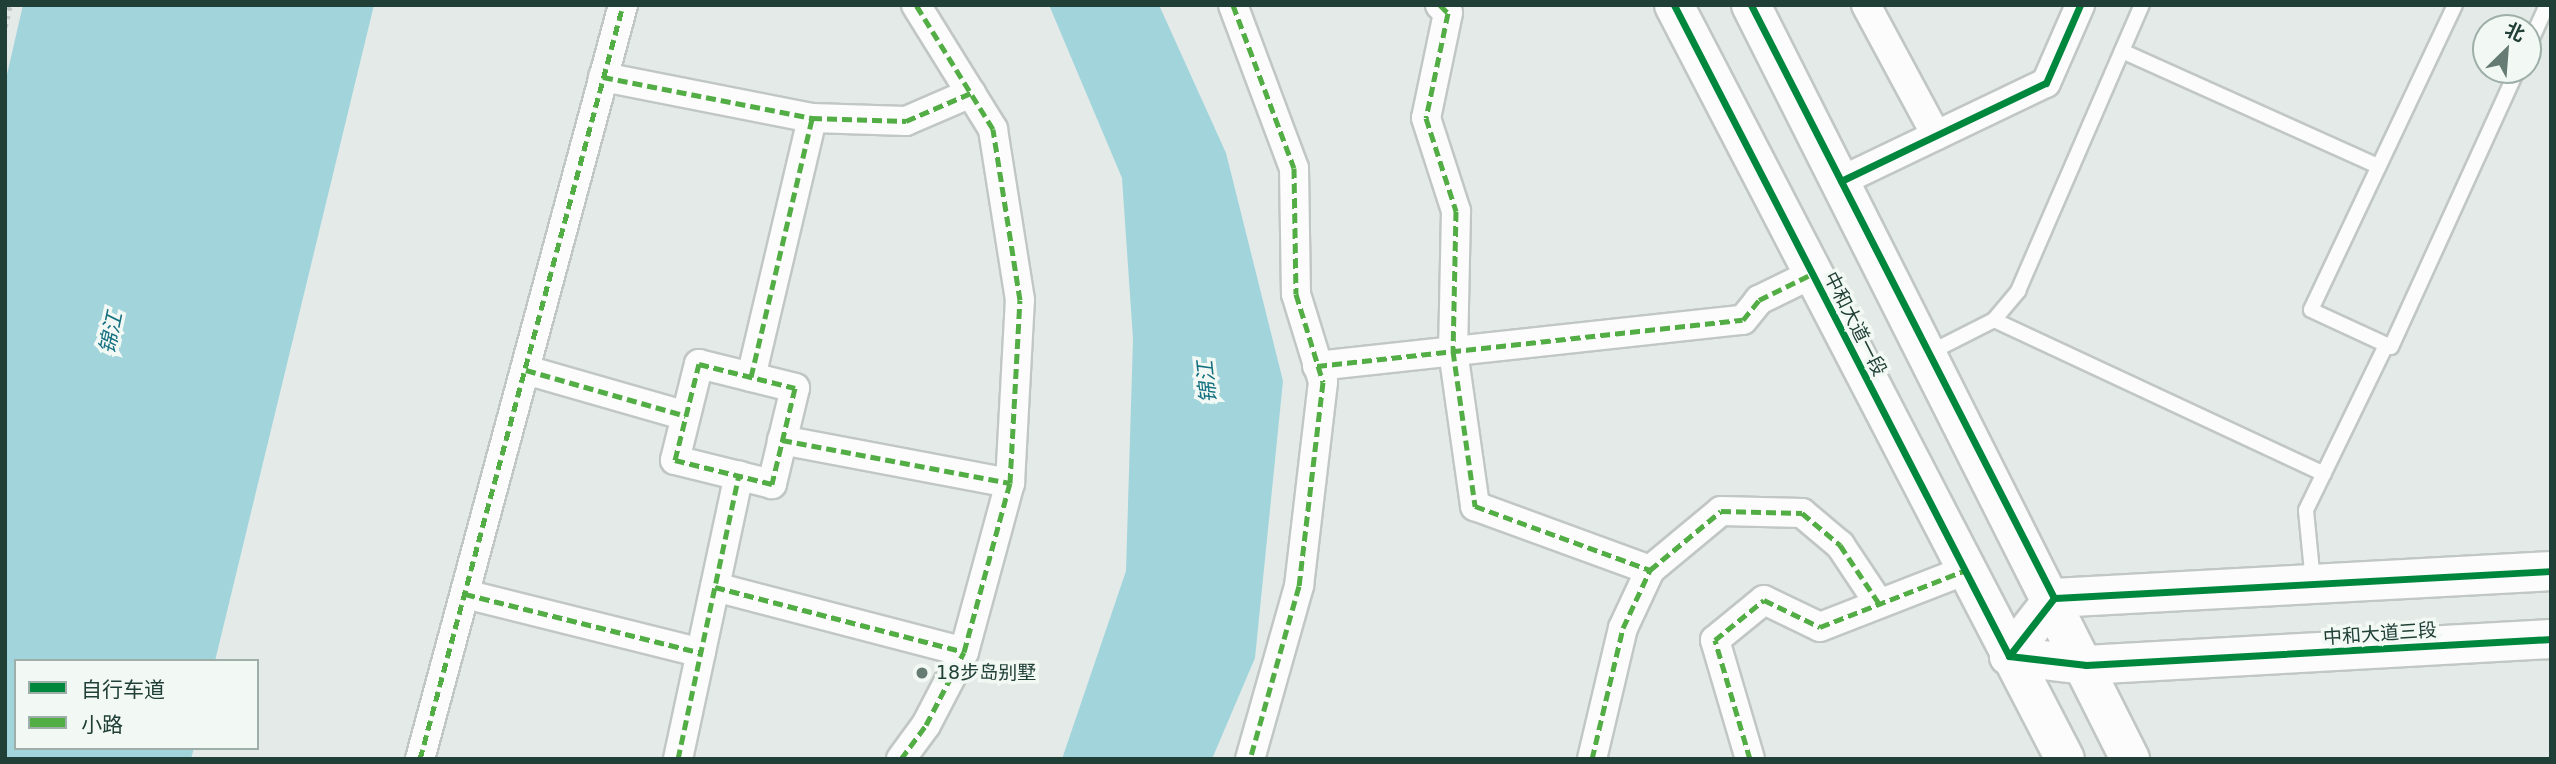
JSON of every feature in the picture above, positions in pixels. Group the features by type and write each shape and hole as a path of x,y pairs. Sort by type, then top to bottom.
{"main road":[{"name":"中和大道一段","path":"1675,5 1964,571 2065,759"},
{"path":"1751,5 2054,598 2130,759"},
{"path":"2009,656 2054,598 2551,570"},
{"name":"中和大道三段","path":"2009,656 2086,665 2551,639"}],"street":[{"path":"420,759 623,5"},
{"path":"901,759 926,725 964,652 1010,483 1020,300 993,129 916,5"},
{"path":"1233,5 1294,168 1296,294 1323,382 1299,586 1250,759"},
{"path":"1440,5 1448,13 1426,118 1456,211 1453,351 1475,506 1650,570"},
{"path":"1866,5 1936,135"},
{"path":"1840,181 2046,83 2080,5"},
{"path":"603,77 812,118 906,121 971,93"},
{"path":"751,377 812,118"},
{"path":"1318,366 1742,320 1759,300 1812,274"},
{"path":"699,364 751,377 795,388 772,484 675,460 699,364"},
{"path":"526,370 686,416"},
{"path":"782,440 1010,483"},
{"path":"678,759 739,475"},
{"path":"1591,759 1623,628 1650,570 1721,511 1802,513 1840,545 1878,601"},
{"path":"1751,759 1716,640 1764,600 1820,627 1878,601 1964,571"},
{"path":"715,587 964,652"},
{"path":"465,594 701,653"}],"lane":[{"path":"1929,353 1994,320 2018,291 2142,5"},
{"path":"2455,5 2311,310 2391,347 2511,84"},
{"path":"2122,51 2378,166"},
{"path":"1994,320 2324,474"},
{"path":"2313,584 2306,510 2386,345"}],"path":[{"path":"5,27 10,5"}],"water":[{"name":"锦江","path":"23,5 374,5 215,659 14,659 14,750 193,750 191,759 5,759 5,83"},
{"name":"锦江","path":"1049,5 1159,5 1226,153 1283,381 1255,658 1212,759 1062,759 1126,571 1133,339 1122,178"}],"marked path":[{"path":"420,759 623,5"},
{"path":"901,759 926,725 964,652 1010,483 1020,300 993,129 916,5"},
{"path":"1233,5 1294,168 1296,294 1323,382 1299,586 1250,759"},
{"path":"1440,5 1448,13 1426,118 1456,211 1453,351 1475,506 1650,570 1721,511 1802,513 1840,545 1878,602"},
{"path":"603,77 812,118"},
{"path":"751,377 812,118 906,121 971,93"},
{"path":"1317,366 1743,320 1759,300 1812,274"},
{"path":"699,364 795,388 772,484 675,460 699,364"},
{"path":"526,370 686,416"},
{"path":"782,440 1010,483"},
{"path":"678,759 739,475"},
{"path":"1592,759 1623,628 1650,570"},
{"path":"1750,759 1715,640 1764,600 1820,627 1964,571"},
{"path":"715,587 964,652"},
{"path":"465,594 701,653"}],"cycle path":[{"path":"1674,5 2009,656"},
{"path":"1751,5 2054,598"},
{"path":"1841,181 2046,83 2080,5"},
{"path":"2009,656 2054,598 2551,571"},
{"path":"2009,656 2086,665 2551,639"}],"place":[{"name":"18步岛别墅","path":"922,673"}]}
